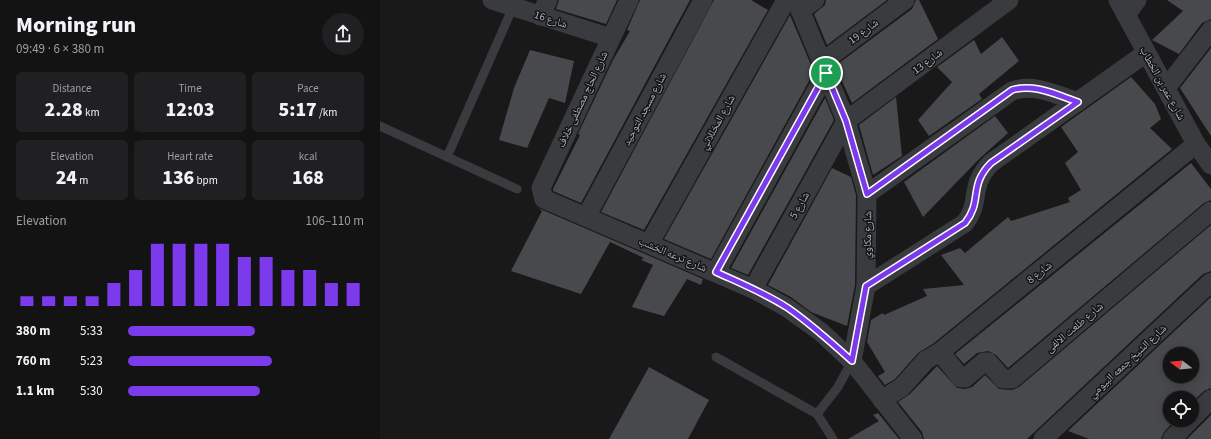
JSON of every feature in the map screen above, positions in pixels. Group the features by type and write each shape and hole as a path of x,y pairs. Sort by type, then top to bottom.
{"street":[{"name":"شارع 16","path":"492,0 513,7 544,8 611,38"},
{"name":"شارع الحاج مصطفى خلاف","path":"544,199 541,188 629,0"},
{"name":"شارع مسجد التوحيد","path":"586,217 703,0"},
{"name":"شارع 19","path":"823,68 905,0"},
{"name":"شارع 13","path":"846,121 1009,0"},
{"path":"1122,8 1137,0"},
{"name":"شارع مكاوي","path":"799,3 823,68 846,121 867,194 866,286 852,361"},
{"name":"شارع المخللاتي","path":"649,244 799,3"},
{"name":"شارع عمر بن الخطاب","path":"1122,8 1146,53 1206,155"},
{"path":"1166,88 1211,30"},
{"path":"866,286 965,223 972,215 975,205 977,182 991,163 1146,53"},
{"path":"716,272 823,68"},
{"path":"867,194 1012,90 1022,87 1032,87 1078,102"},
{"name":"شارع 5","path":"753,289 846,121"},
{"name":"شارع 8","path":"882,400 902,388 926,360 940,352 1206,155"},
{"name":"شارع ترعه الخشب","path":"544,199 716,272 753,289 786,307 821,332 852,361 913,439"},
{"name":"شارع طلعت الالفى","path":"940,352 962,378 965,378 984,362 988,362 1003,379 1012,379 1211,211"},
{"name":"شارع الشيخ جمعه البيومي","path":"1043,439 1211,282"},
{"path":"1199,411 1211,399"},
{"path":"1172,439 1183,427"}],"lane":[{"path":"447,157 513,7"},
{"path":"380,126 517,189"},
{"path":"716,357 817,414 833,439"},
{"path":"817,414 838,387 852,361"}],"building":[{"path":"559,0 617,0 606,24 556,9"},
{"path":"640,0 690,0 581,203 553,191 553,189 580,135 578,134 613,60 630,31 627,30"},
{"path":"714,0 751,0 768,10 644,230 601,212"},
{"path":"826,0 887,0 827,45 814,14 825,5"},
{"path":"916,0 919,0 938,39 852,103 835,66 912,9"},
{"path":"1167,0 1211,0 1211,19 1202,23 1179,54 1152,40 1183,11"},
{"path":"790,15 814,72 711,259 664,239"},
{"path":"1002,37 1019,61 979,94 982,99 929,136 918,120 952,82 937,67 974,40 981,54"},
{"path":"1211,48 1211,136 1180,88"},
{"path":"530,50 574,61 565,103 549,98 527,148 499,140 514,88"},
{"path":"1131,77 1155,104 1161,119 1150,128 1172,149 934,343 918,353 895,379 885,385 878,376 885,372 867,342 871,320 883,313 884,315 927,296 923,289 964,285 941,255 960,248 965,253 1008,217 1011,221 1070,202 1068,198 1081,190 1065,163 1078,152 1061,127"},
{"path":"896,97 902,156 873,175 859,125"},
{"path":"825,98 834,120 748,275 731,268"},
{"path":"995,116 1008,133 979,159 923,217 904,182"},
{"path":"1191,163 1211,189 1211,200 1204,203 1008,368 996,355 988,351 977,353 964,364 955,354"},
{"path":"832,168 851,177 856,195 855,285 847,326 811,312 791,297 768,285"},
{"path":"538,208 703,279 701,285 687,279 664,316 632,307 653,265 641,260 644,258 610,242 581,294 511,271 542,211"},
{"path":"1211,225 1211,271 1203,274 1027,439 924,439 922,432 898,402 910,394 937,366 957,388 965,389 972,387 985,375 999,389 1012,390 1019,387"},
{"path":"1211,297 1211,388 1204,391 1199,396 1199,391 1163,391 1163,427 1169,427 1164,432 1161,439 1089,439 1068,431"},
{"path":"649,367 709,400 688,439 609,439"},
{"path":"878,413 899,439 848,439 879,421 873,415"},
{"path":"1211,415 1211,439 1187,439"}],"route":[{"path":"826,73 846,121 867,194 1012,90 1022,87 1032,87 1078,102 991,163 977,182 975,205 972,215 965,223 866,286 852,361 821,332 786,307 753,289 716,272 826,73"}]}
